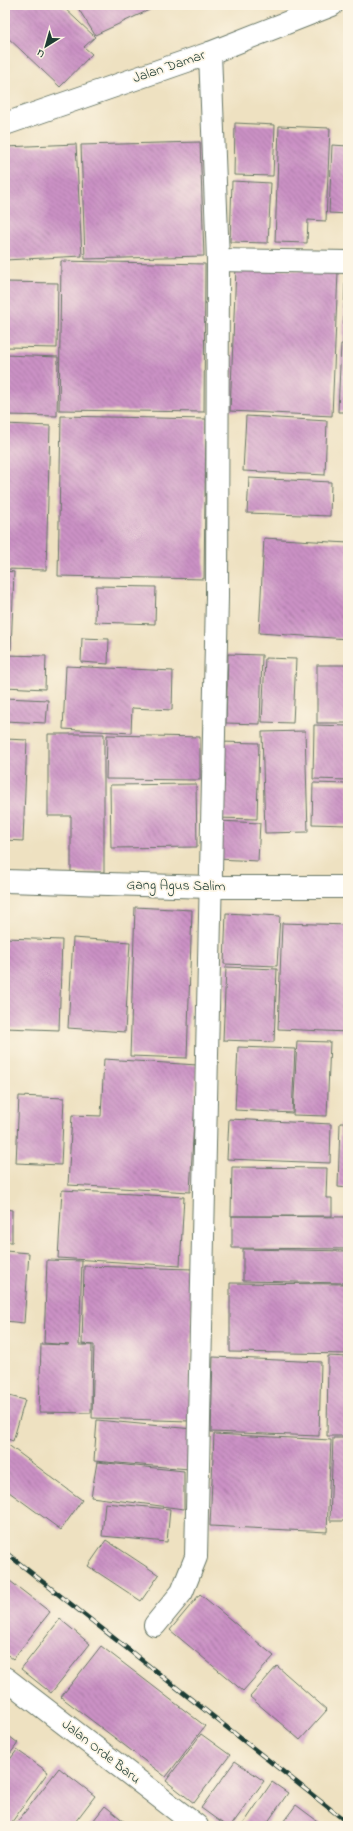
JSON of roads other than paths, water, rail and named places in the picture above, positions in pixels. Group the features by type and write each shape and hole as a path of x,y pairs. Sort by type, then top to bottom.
{"street":[{"name":"Jalan Damar","path":"5,124 210,52 332,5"},
{"path":"155,1626 182,1592 196,1557 217,597 218,260 210,52"},
{"path":"218,260 348,262"},
{"name":"Gang Agus Salim","path":"5,881 210,887 348,887"},
{"name":"Jalan Orde Baru","path":"5,1678 197,1826"}],"railway":[{"path":"5,1552 348,1823"}]}
